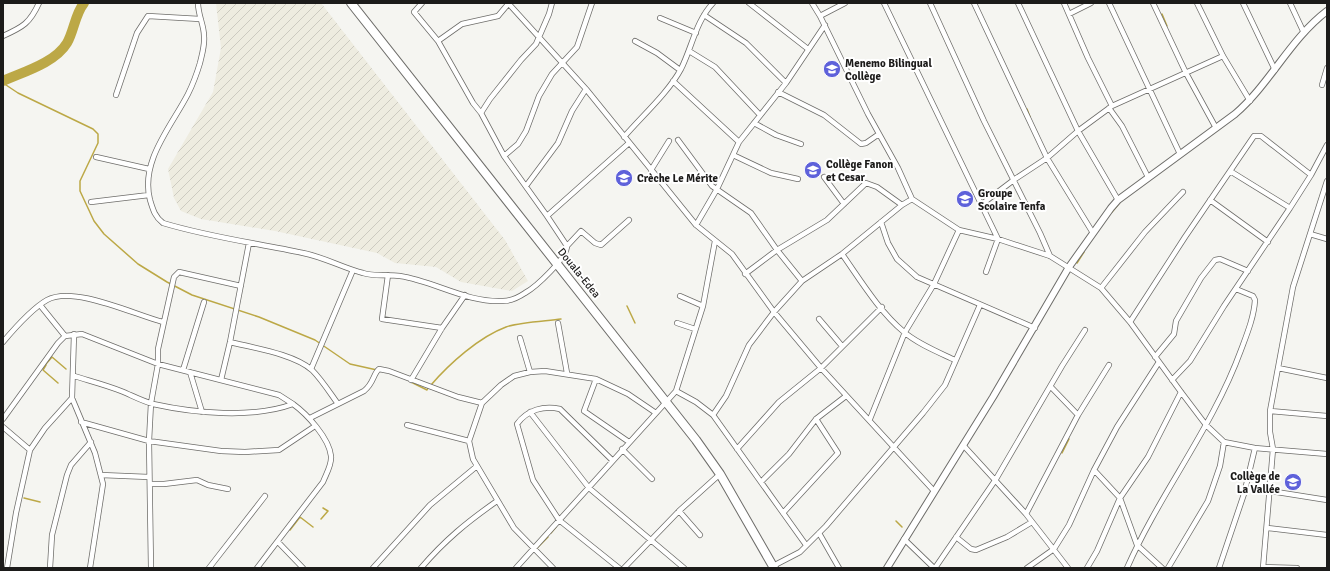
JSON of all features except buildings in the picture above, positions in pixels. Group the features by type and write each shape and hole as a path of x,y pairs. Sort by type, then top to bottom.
{"highway":[{"name":"Douala-Edea","path":"351,3 667,401 720,474 774,567"}],"main road":[{"path":"887,568 1035,328 1069,267 1092,233 1118,200 1250,101 1304,33 1327,11"}],"street":[{"path":"3,36 24,26 33,16 39,3"},
{"path":"198,3 204,41 195,79 162,139 149,169 149,195 153,212 163,223 208,235 320,257 353,270 371,275 400,276 492,301 514,299 535,286 557,264 566,251 567,246 580,230 595,243 601,245 629,220"},
{"path":"422,3 414,12 438,41 473,103 481,113 504,156 567,246"},
{"path":"438,41 462,24 498,16 509,3 586,89 696,225 732,254 745,274 774,312 821,368 846,396 870,419 893,448 934,490"},
{"path":"481,113 490,99 521,60 532,50 540,37 552,3"},
{"path":"504,156 518,144 526,131 539,96 552,74 561,62 577,47 592,3"},
{"path":"624,137 673,81 689,52 704,15 713,3"},
{"path":"749,3 808,49"},
{"path":"812,3 898,168 912,199 960,230 998,239 1050,256 1101,288 1130,322 1180,392 1206,425 1224,442 1255,448 1327,454"},
{"path":"820,16 844,3"},
{"path":"884,3 998,239 986,272"},
{"path":"930,3 984,121 1015,179 1050,256"},
{"path":"974,3 1047,158 1092,233"},
{"path":"1018,3 1078,131 1118,200"},
{"path":"1064,3 1110,107 1122,126 1148,177"},
{"path":"1069,14 1091,3"},
{"path":"1109,3 1180,154"},
{"path":"1153,3 1186,73 1216,128"},
{"path":"1197,3 1223,56 1250,101"},
{"path":"1243,3 1275,70"},
{"path":"1290,3 1304,33"},
{"path":"704,15 746,43 786,83"},
{"path":"116,95 137,33 148,16 200,18"},
{"path":"660,18 696,33"},
{"path":"696,225 717,189 739,142 786,83 825,26"},
{"path":"635,41 657,52 680,70"},
{"path":"689,52 715,66 760,115"},
{"path":"982,204 1015,179 1047,158 1078,131 1110,107 1223,56"},
{"path":"1322,85 1327,68"},
{"path":"673,81 739,142"},
{"path":"526,186 558,143 572,111 586,89"},
{"path":"778,92 824,115 861,144 866,143 879,134"},
{"path":"754,122 776,135 801,144"},
{"path":"1130,322 1254,136 1258,135 1311,175"},
{"path":"678,140 712,186 751,213 777,250 802,281"},
{"path":"651,170 669,141"},
{"path":"547,216 629,143"},
{"path":"1172,380 1190,361 1311,175 1327,145"},
{"path":"733,154 771,173 798,179"},
{"path":"96,157 149,169"},
{"path":"1230,171 1290,208"},
{"path":"824,177 844,204"},
{"path":"1297,568 1263,567 1273,449 1270,432 1270,411 1293,287 1324,197 1327,181"},
{"path":"745,274 777,250 821,225 866,183 877,187 902,205"},
{"path":"1101,288 1145,232 1183,192"},
{"path":"91,202 149,195"},
{"path":"713,416 726,396 749,345 774,312 802,281 842,254 902,205 912,199"},
{"path":"1210,200 1268,242"},
{"path":"881,222 888,243 900,262 917,277 1035,328"},
{"path":"870,419 905,332 934,284 960,230"},
{"path":"1310,234 1327,239"},
{"path":"516,568 589,488 612,460 676,391 702,306 715,241"},
{"path":"221,380 230,342 249,243"},
{"path":"842,254 882,307 905,332 927,346 956,360"},
{"path":"1155,357 1174,334 1176,321 1201,278 1215,260 1220,259 1248,271"},
{"path":"311,370 353,270"},
{"path":"151,568 149,441 151,403 158,364 158,349 174,277 177,272 240,286"},
{"path":"388,275 382,319 442,328"},
{"path":"1127,568 1137,545 1206,425 1233,372 1254,307 1253,296 1236,289"},
{"path":"411,380 442,328 466,295"},
{"path":"3,342 40,305 48,299 60,296 97,300 143,317 163,322"},
{"path":"680,296 702,306"},
{"path":"183,370 204,302"},
{"path":"40,305 66,336"},
{"path":"774,567 793,556 819,533 893,448 945,385 980,305"},
{"path":"738,449 779,402 821,368 882,307"},
{"path":"819,319 842,346"},
{"path":"558,323 567,373"},
{"path":"677,323 695,329"},
{"path":"904,539 934,568 996,479 1062,366 1085,330"},
{"path":"74,334 74,376 72,398 81,422 91,442 101,475 102,498 93,539 90,568"},
{"path":"3,419 58,343 66,336 74,334 82,334 105,342 158,364 279,395 310,418 327,446 331,456 330,466 323,482 257,568"},
{"path":"520,338 530,372"},
{"path":"230,342 273,353 299,362 311,370 338,404"},
{"path":"1027,568 1054,550 1069,525 1094,470 1119,424 1159,362"},
{"path":"1026,514 1078,415 1109,365"},
{"path":"1278,368 1327,378"},
{"path":"310,418 370,386 376,372 379,369 389,371 411,380 482,403"},
{"path":"553,568 514,528 497,501 471,453 469,441 482,403 501,385 514,376 530,372 546,371 567,373 596,380 628,394 656,413"},
{"path":"190,372 202,412"},
{"path":"74,376 104,384 151,403 202,412 225,413 267,411 293,404"},
{"path":"596,380 584,411 629,442"},
{"path":"1051,387 1078,415"},
{"path":"676,391 696,402 713,416 806,545"},
{"path":"1087,568 1097,551 1120,498 1148,457 1180,392"},
{"path":"761,482 789,454 816,419 846,396"},
{"path":"7,568 16,513 30,450 44,428 72,398"},
{"path":"612,460 560,410 540,408 530,412 520,419 517,427 533,480 559,520 619,568"},
{"path":"1270,411 1327,416"},
{"path":"530,412 589,488 682,567"},
{"path":"783,513 838,453 816,419"},
{"path":"81,422 149,441 221,451 245,452 279,450 315,426"},
{"path":"407,425 469,441"},
{"path":"3,427 30,450"},
{"path":"50,568 52,535 67,475 71,465 91,442"},
{"path":"1168,568 1208,501 1220,466 1224,442"},
{"path":"964,445 1026,514 1068,568"},
{"path":"1219,568 1244,494 1255,448"},
{"path":"622,449 652,479"},
{"path":"373,568 430,505 477,466"},
{"path":"1094,470 1120,498 1137,545 1162,568"},
{"path":"624,568 679,511 720,474"},
{"path":"101,475 149,476"},
{"path":"150,484 197,480 205,484 228,489"},
{"path":"1270,491 1327,500"},
{"path":"209,568 265,496"},
{"path":"421,568 446,540 466,522 497,501"},
{"path":"679,511 700,535"},
{"path":"956,537 971,549 976,550 1007,537 1032,522"},
{"path":"1267,528 1327,535"},
{"path":"819,533 839,568"},
{"path":"278,542 303,568"}],"shaded area":[{"path":"216,3 321,3 505,240 528,281 512,291 461,282 436,267 395,263 377,253 275,231 201,219 181,211 174,198 168,169 213,92 221,48"}],"waterway":[{"path":"3,81 38,66 62,50 67,43 84,3"},
{"path":"1162,14 1167,26"},
{"path":"3,83 18,93 93,129 98,134 98,143 80,181 80,191 94,221 104,234 138,264 192,295 259,317 315,340 350,364 377,370"},
{"path":"1027,109 1030,117"},
{"path":"1112,212 1121,201"},
{"path":"1077,263 1084,252"},
{"path":"627,306 635,323"},
{"path":"431,385 447,368 485,337 506,327 518,324 561,319"},
{"path":"46,364 52,357 66,369"},
{"path":"46,365 43,370 58,383"},
{"path":"411,382 427,390 428,388"},
{"path":"1062,453 1069,439"},
{"path":"24,498 40,502"},
{"path":"321,519 328,511 323,508"},
{"path":"290,530 300,517 313,527"},
{"path":"896,521 902,527"},
{"path":"551,533 556,527"},
{"path":"537,548 548,537"}],"place":[{"name":"Menemo Bilingual Collège","path":"832,69"},
{"name":"Collège Fanon et Cesar","path":"813,170"},
{"name":"Crèche Le Mérite","path":"624,178"},
{"name":"Groupe Scolaire Tenfa","path":"965,199"},
{"name":"Collège de La Vallée","path":"1293,482"}]}
